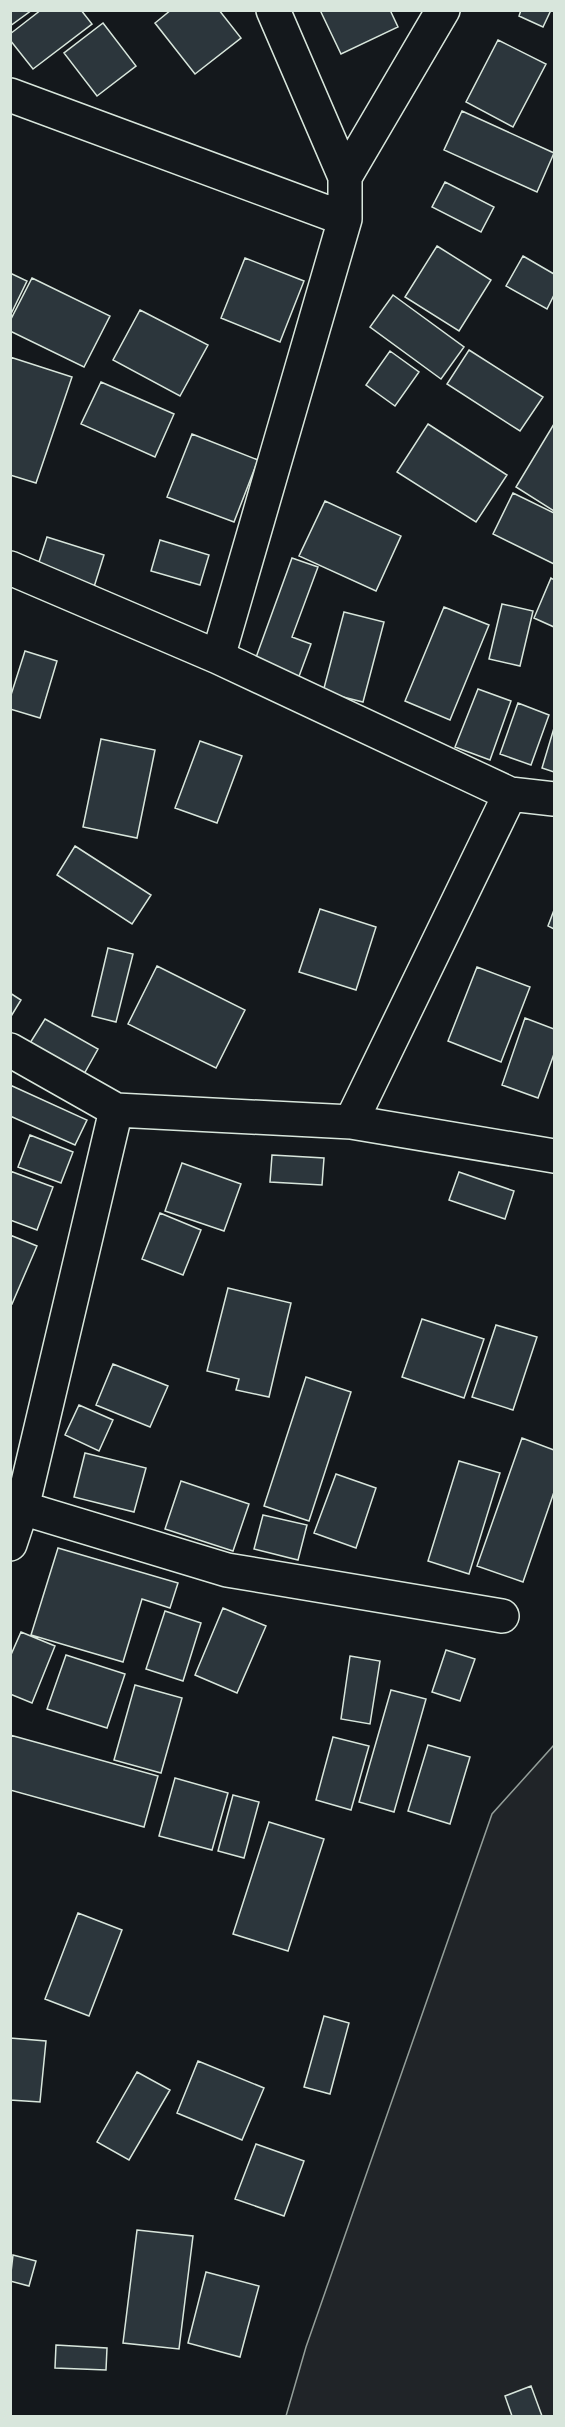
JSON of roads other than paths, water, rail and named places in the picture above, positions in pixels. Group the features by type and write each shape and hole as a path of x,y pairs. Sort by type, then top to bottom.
{"street":[{"path":"218,657 345,219 345,177 273,10"},
{"path":"345,177 443,10"},
{"path":"10,95 345,219"},
{"path":"10,568 218,657 510,794 555,799"},
{"path":"351,1122 510,794"},
{"path":"10,1050 116,1110 351,1122 555,1156"},
{"path":"10,1544 22,1508 116,1110"},
{"path":"22,1508 227,1570 502,1616"}]}
